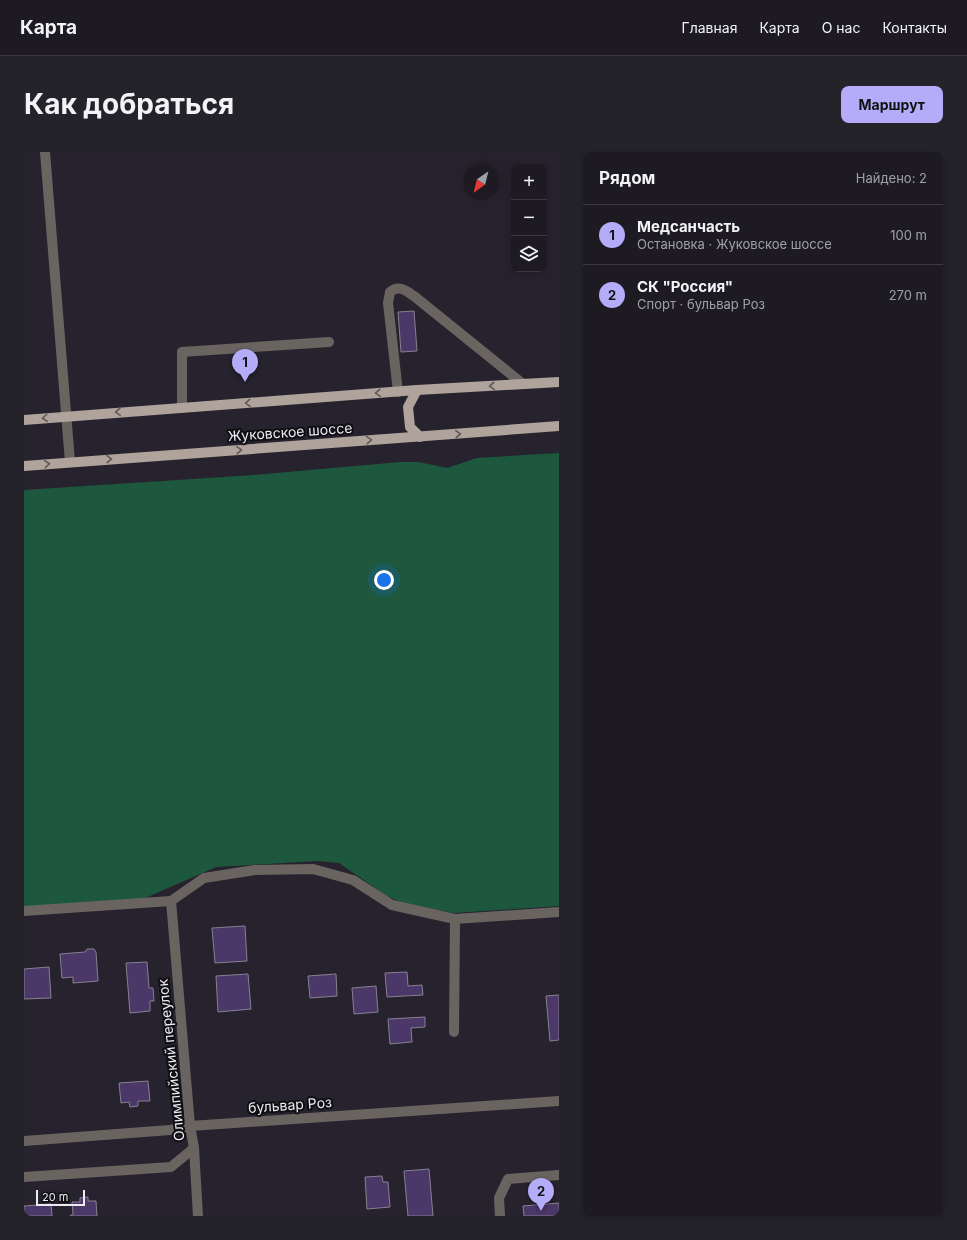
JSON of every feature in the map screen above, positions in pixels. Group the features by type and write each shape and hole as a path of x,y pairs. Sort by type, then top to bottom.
{"main road":[{"path":"24,420 417,390 559,382"},
{"path":"417,390 408,407 410,428 420,437"},
{"name":"Жуковское шоссе","path":"24,466 559,426"}],"street":[{"path":"45,152 70,462"},
{"path":"398,392 388,303 390,292 396,288 401,288 414,296 523,384"},
{"path":"182,408 182,352 329,342"},
{"path":"24,911 171,901 204,878 255,870 313,869 353,880 392,904 455,919 559,912"},
{"name":"Олимпийский переулок","path":"171,901 190,1126 194,1148 198,1216"},
{"path":"454,1032 455,919"},
{"name":"бульвар Роз","path":"24,1140 170,1130 190,1126 559,1100"},
{"path":"24,1177 171,1167 194,1148"},
{"path":"500,1216 499,1198 508,1179 559,1175"}],"green space":[{"path":"559,453 559,906 454,913 402,903 387,896 339,863 318,861 216,867 143,899 24,907 24,490 254,475 400,462 419,462 447,468 477,458"}],"building":[{"path":"414,311 417,351 401,352 398,312"},
{"path":"245,926 247,961 215,963 212,928"},
{"path":"87,949 94,949 96,952 98,981 73,983 73,977 62,978 60,954 85,952"},
{"path":"147,962 149,988 153,988 154,1001 150,1001 150,1011 130,1013 126,963"},
{"path":"49,967 51,998 24,999 24,969"},
{"path":"407,972 408,986 422,985 423,995 387,997 385,973"},
{"path":"248,974 251,1009 218,1012 216,976"},
{"path":"336,974 337,996 310,998 308,976"},
{"path":"376,986 378,1012 354,1014 352,988"},
{"path":"559,995 559,1040 550,1041 546,996"},
{"path":"425,1017 425,1027 411,1028 412,1042 390,1044 388,1019"},
{"path":"148,1081 150,1101 138,1101 138,1106 130,1107 129,1102 121,1103 119,1083"},
{"path":"429,1169 433,1216 408,1216 404,1171"},
{"path":"382,1176 383,1182 388,1182 390,1207 367,1209 365,1177"},
{"path":"88,1197 88,1201 96,1201 97,1216 70,1216 73,1214 72,1202 80,1202 80,1198"},
{"path":"559,1203 559,1216 524,1216 523,1206"},
{"path":"51,1204 52,1216 24,1216 24,1206"}],"place":[{"name":"Медсанчасть","path":"245,382"},
{"name":"СК \"Россия\"","path":"541,1211"}]}
